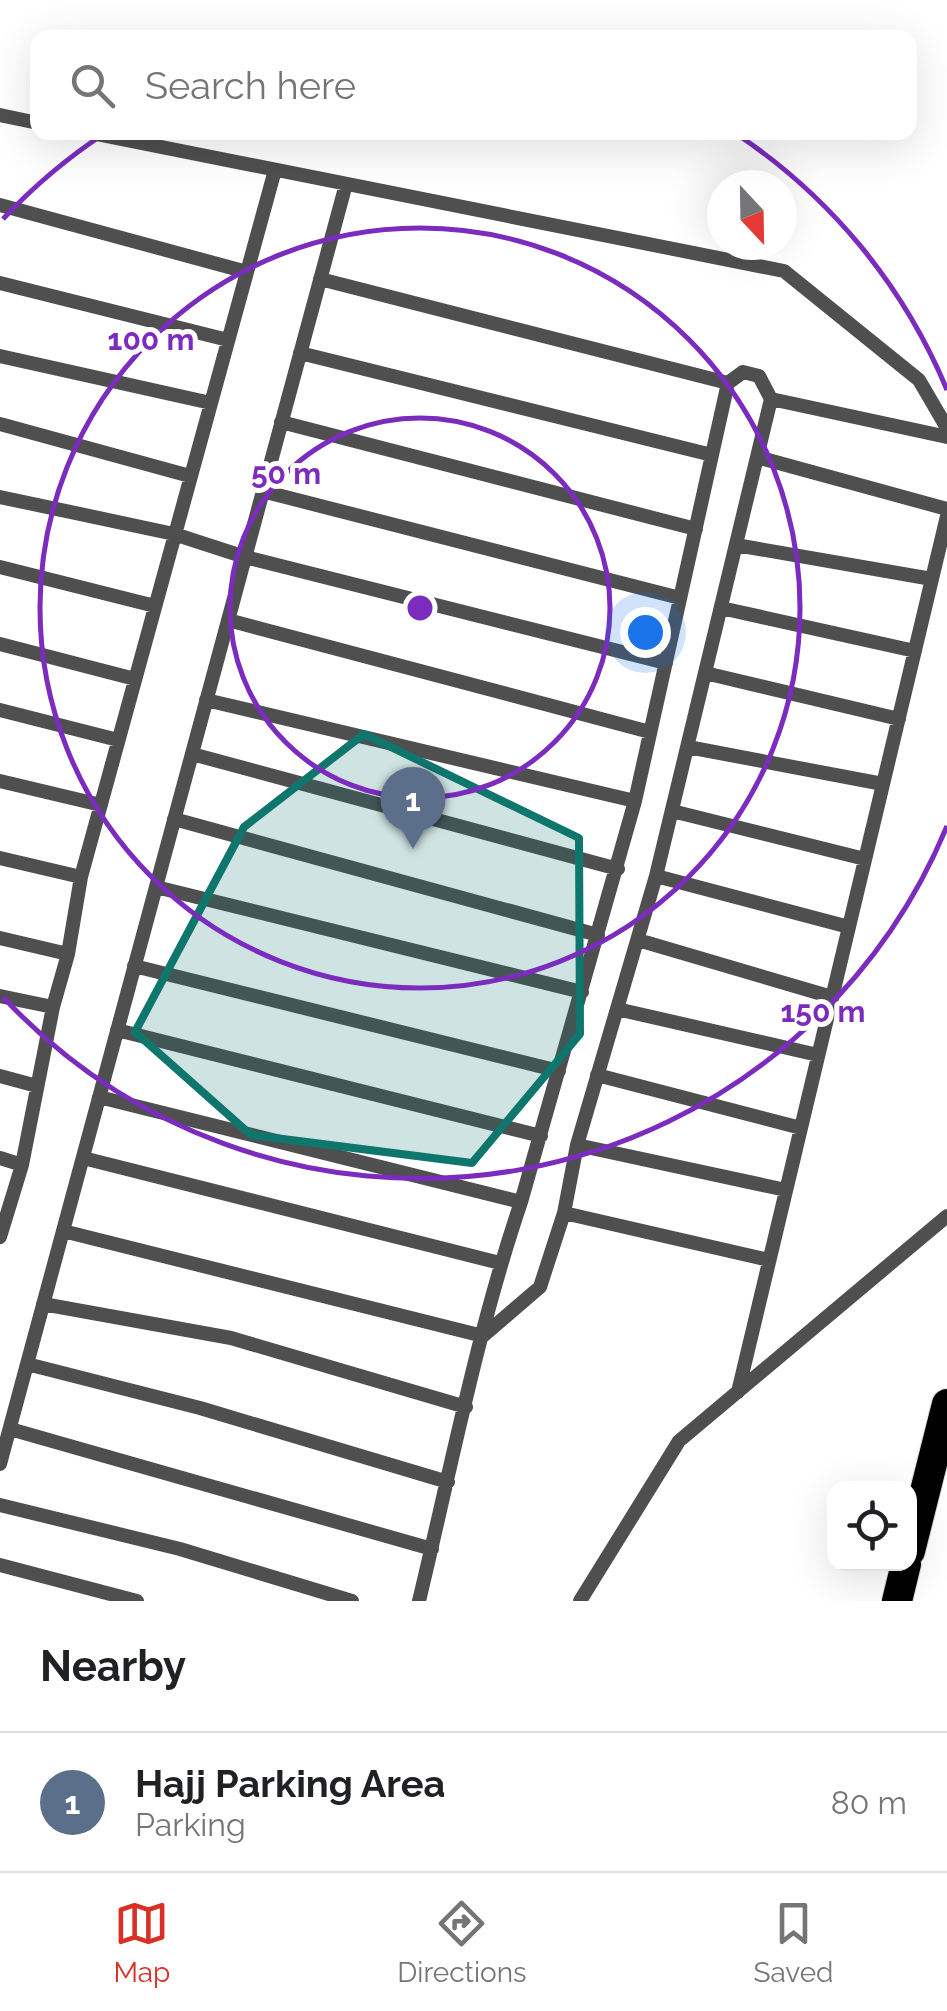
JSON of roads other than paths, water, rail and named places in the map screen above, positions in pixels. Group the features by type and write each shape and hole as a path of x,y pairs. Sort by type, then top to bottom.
{"highway":[{"path":"917,1524 947,1404"},
{"path":"897,1601 904,1571"}],"lane":[{"path":"0,116 30,122"},
{"path":"126,140 784,271 919,380 947,428"},
{"path":"2,1226 22,1165 81,877 275,170"},
{"path":"0,1464 346,184"},
{"path":"0,205 246,272"},
{"path":"320,280 728,383"},
{"path":"0,282 228,340"},
{"path":"300,353 712,455"},
{"path":"0,356 210,402"},
{"path":"419,1601 500,1263 522,1202 618,870 728,383 743,372 759,376 772,399 656,876 577,1145 564,1213 540,1287 483,1336"},
{"path":"772,399 947,438"},
{"path":"281,422 696,529"},
{"path":"0,424 190,476"},
{"path":"738,1392 947,512 757,457"},
{"path":"262,491 680,598"},
{"path":"0,497 174,534 245,557 666,662"},
{"path":"736,545 932,579"},
{"path":"0,567 154,606"},
{"path":"721,608 914,651"},
{"path":"228,620 650,732"},
{"path":"0,644 134,679"},
{"path":"705,674 898,719"},
{"path":"206,700 635,801"},
{"path":"0,710 118,740"},
{"path":"688,747 883,784"},
{"path":"192,754 618,870"},
{"path":"0,782 100,805"},
{"path":"672,811 865,859"},
{"path":"174,820 598,935"},
{"path":"0,858 81,877"},
{"path":"656,876 848,927"},
{"path":"156,887 582,992"},
{"path":"0,938 68,954"},
{"path":"638,940 832,997"},
{"path":"134,966 560,1071"},
{"path":"0,996 53,1007"},
{"path":"617,1009 818,1055"},
{"path":"117,1030 540,1136"},
{"path":"598,1075 801,1128"},
{"path":"0,1076 37,1086"},
{"path":"99,1097 522,1202"},
{"path":"577,1145 786,1190"},
{"path":"0,1158 22,1165"},
{"path":"82,1158 500,1263"},
{"path":"564,1213 769,1260"},
{"path":"580,1601 678,1441 947,1216"},
{"path":"63,1231 483,1336"},
{"path":"43,1304 231,1338 466,1408"},
{"path":"27,1364 200,1408 448,1482"},
{"path":"10,1429 432,1549"},
{"path":"0,1505 180,1549 352,1601"},
{"path":"0,1565 137,1601"}],"place":[{"name":"Hajj Parking Area","path":"413,849"}]}
